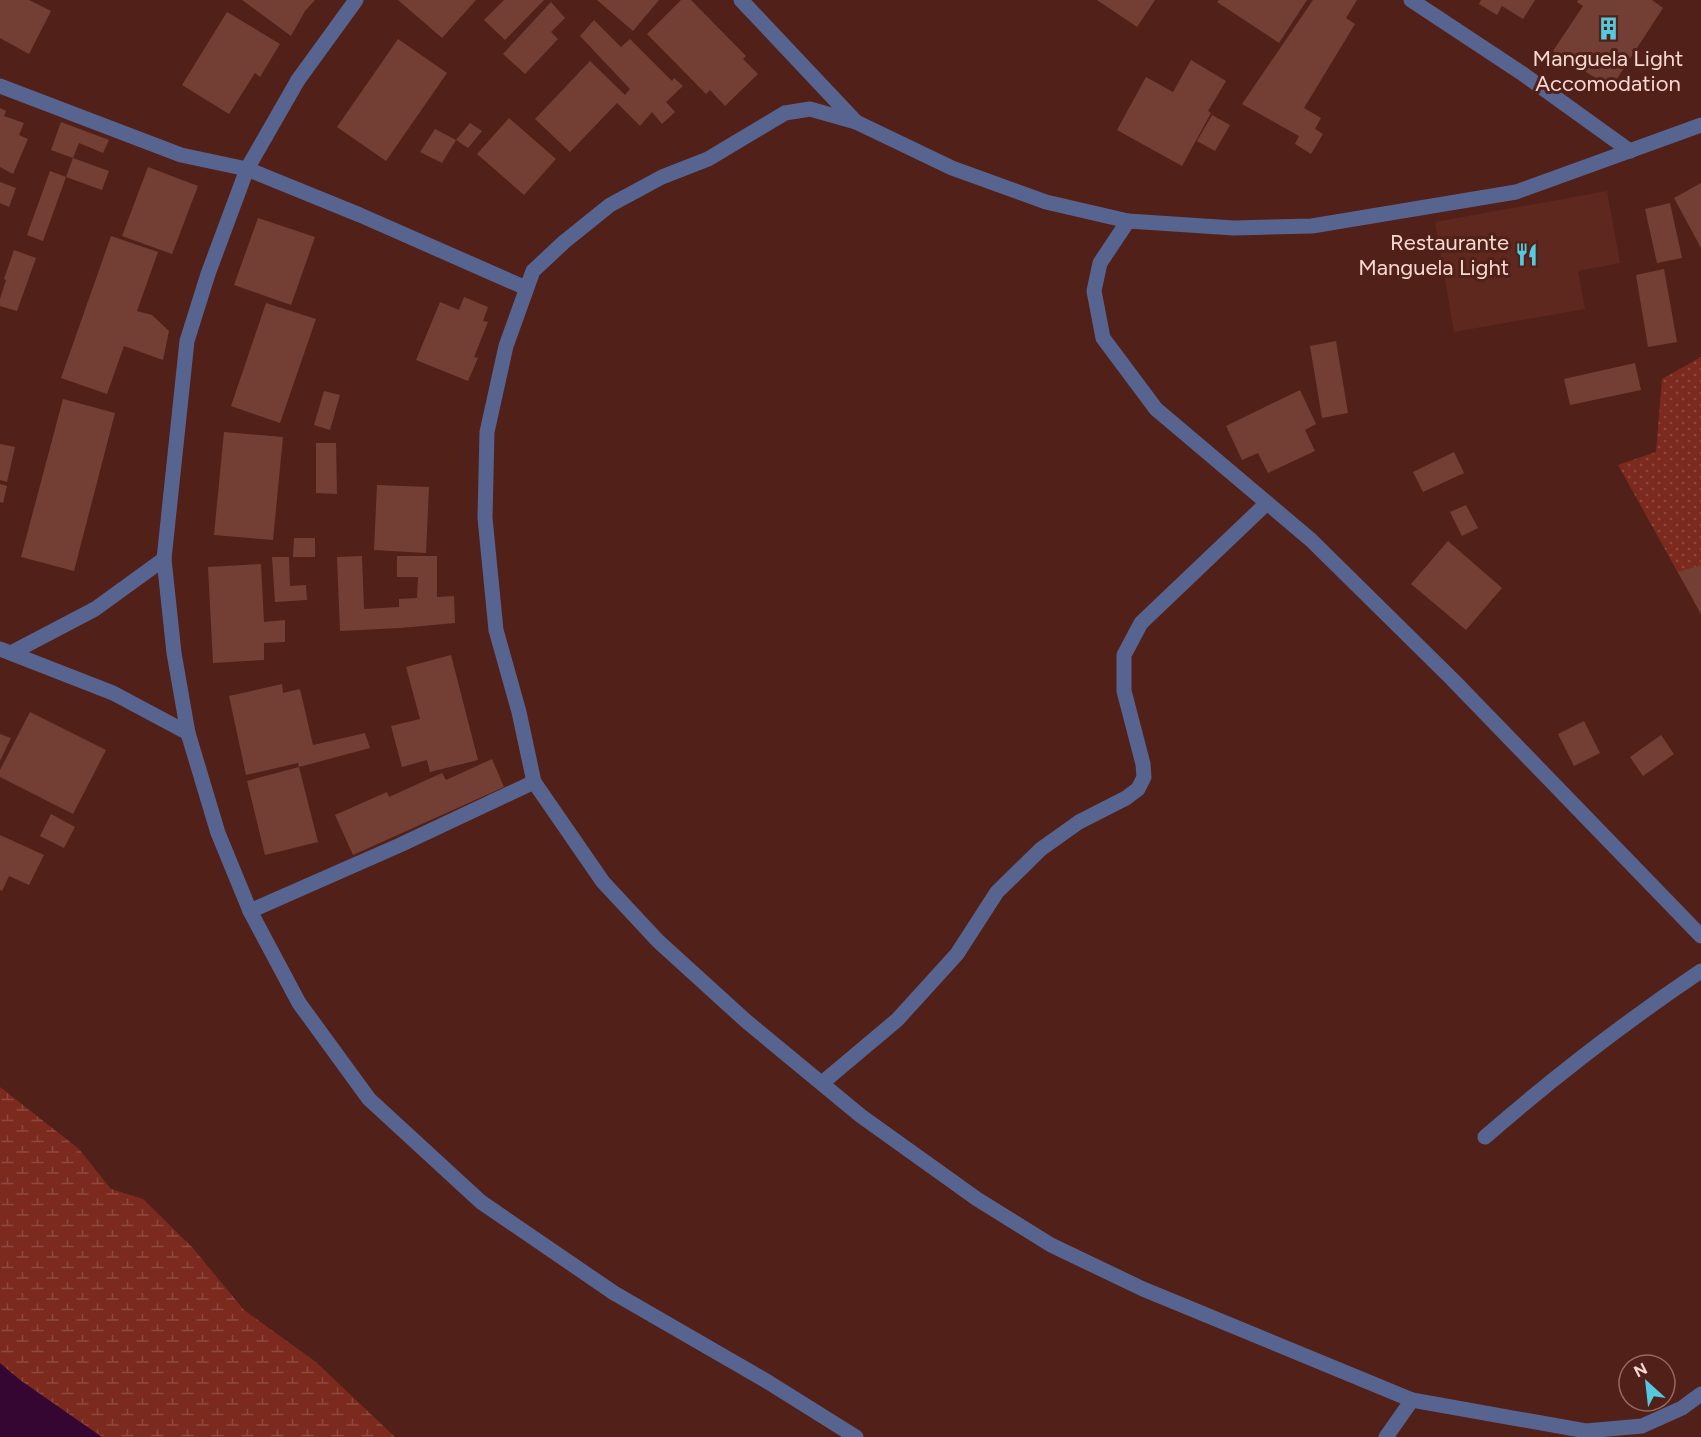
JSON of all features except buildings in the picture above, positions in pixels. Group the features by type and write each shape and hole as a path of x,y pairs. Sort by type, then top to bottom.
{"street":[{"path":"356,0 298,80 247,169 208,274 187,341 164,559 174,653 188,733 218,833 250,911 298,1003 369,1099 481,1202 614,1293 768,1382 856,1437"},
{"path":"741,0 856,122"},
{"path":"1411,0 1523,74 1630,151"},
{"path":"0,86 181,155 247,169 360,215 526,288"},
{"path":"1701,125 1516,192 1312,226 1234,228 1128,221 1046,202 952,168 856,122 810,109 785,113 708,159 662,177 610,205 564,242 533,271 506,345 487,432 486,518 496,630 519,712 534,782 603,882 658,941 746,1021 861,1116 977,1199 1051,1245 1143,1289 1412,1400 1586,1431 1642,1426 1682,1408 1701,1394"},
{"path":"1128,221 1100,263 1094,291 1103,338 1156,409 1311,540 1452,679 1701,936"},
{"path":"822,1083 897,1020 957,954 997,892 1041,849 1079,822 1126,798 1138,789 1144,777 1143,764 1124,691 1124,655 1141,623 1267,503"},
{"path":"7,651 95,609 164,559"},
{"path":"7,651 113,693 188,733"},
{"path":"250,911 400,845 534,782"},
{"path":"1485,1137 1573,1062 1701,971"},
{"path":"1386,1437 1412,1400"}],"shaded area":[{"path":"1607,191 1620,263 1578,271 1585,309 1454,332 1435,222"},
{"path":"0,1363 20,1380 102,1437 0,1437"}],"green space":[{"path":"1701,357 1701,614 1618,465 1656,452 1662,379"},
{"path":"0,1087 79,1149 111,1189 143,1199 192,1247 244,1310 316,1362 395,1437 0,1437"}],"place":[{"name":"Manguela Light Accomodation","path":"1608,29"},
{"name":"Restaurante Manguela Light","path":"1527,255"}]}
